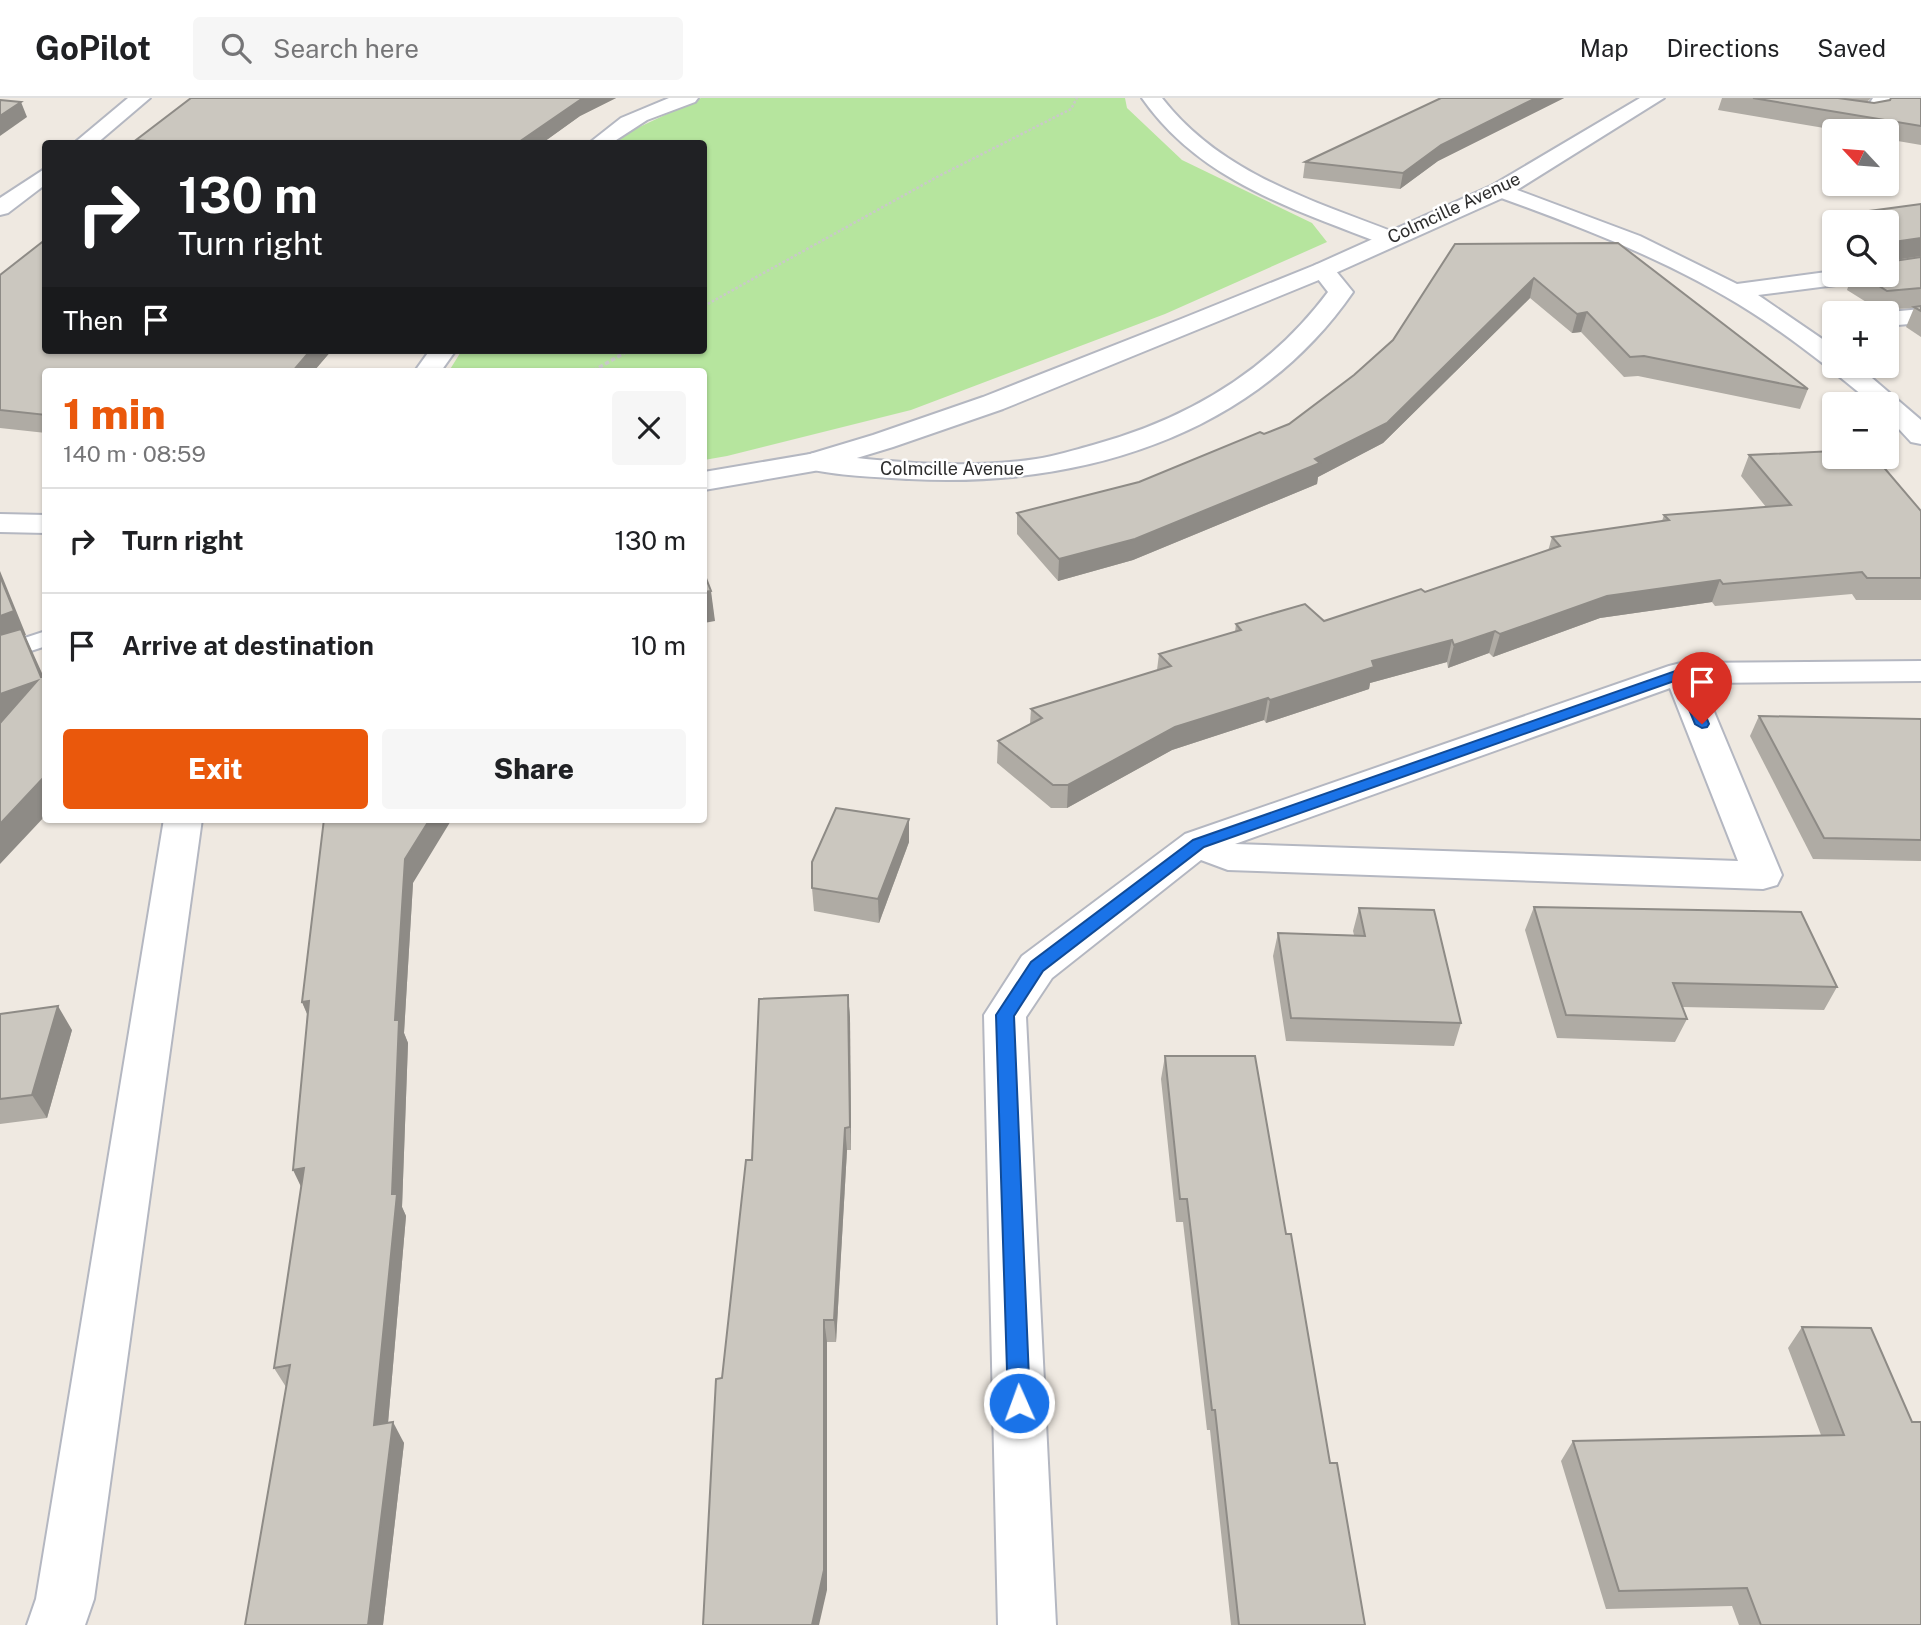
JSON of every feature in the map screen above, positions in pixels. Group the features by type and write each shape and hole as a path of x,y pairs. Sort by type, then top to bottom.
{"street":[{"path":"88,140 140,98"},
{"path":"602,140 661,107 688,98"},
{"path":"1152,98 1168,124 1233,172 1388,238"},
{"name":"Colmcille Avenue","path":"707,480 814,462 993,403 1323,270 1388,238 1501,190 1654,98"},
{"path":"1775,98 1868,112 1876,111 1883,98"},
{"path":"0,208 42,176"},
{"path":"1501,190 1623,238 1737,291 1797,329 1822,349"},
{"name":"Colmcille Avenue","path":"814,462 882,470 1029,469 1129,445 1195,419 1245,390 1284,358 1321,322 1341,292 1323,270"},
{"path":"1737,291 1822,280"},
{"path":"1899,318 1921,316"},
{"path":"1797,329 1822,326"},
{"path":"1857,378 1898,411 1921,436"},
{"path":"0,523 42,524"},
{"path":"1027,1625 1005,1015 1037,967 1198,843 1681,673 1921,671"},
{"path":"1198,843 1228,857 1763,875 1681,673"},
{"path":"56,1625 65,1599 182,823"}],"lane":[{"path":"0,654 42,639"}],"path":[{"path":"707,304 937,177 1071,109 1077,98"},
{"path":"598,368 622,354"}],"green space":[{"path":"701,98 1125,98 1127,108 1182,160 1312,223 1327,242 1165,314 911,410 707,459 707,368 451,368 460,354 707,354 707,140 614,140"}],"building":[{"path":"191,98 583,98 522,140 136,140"},
{"path":"1441,98 1536,98 1441,145 1403,173 1305,162"},
{"path":"1753,98 1838,98 1874,103 1891,98 1921,98 1921,126 1899,122 1899,119 1879,119"},
{"path":"0,100 21,102 0,116"},
{"path":"1921,204 1921,238 1899,241 1899,210 1877,210"},
{"path":"42,242 42,354 308,354 296,368 42,368 42,415 0,410 0,275"},
{"path":"1618,243 1808,389 1644,356 1630,357 1587,312 1577,314 1534,278 1387,423 1315,459 1320,463 1135,539 1059,559 1017,513 1139,482 1260,432 1264,434 1289,424 1354,375 1393,340 1455,244"},
{"path":"1921,257 1921,288 1887,291 1881,287 1899,287 1899,260"},
{"path":"1822,452 1822,469 1885,469 1921,511 1921,578 1867,578 1862,572 1723,584 1720,580 1607,596 1500,634 1495,631 1454,645 1452,640 1372,661 1374,667 1175,727 1068,785 1053,785 998,741 1042,718 1031,709 1171,666 1159,654 1241,630 1236,624 1305,604 1324,621 1421,589 1425,592 1560,546 1552,537 1669,520 1664,515 1791,505 1749,455"},
{"path":"0,576 14,611 0,616"},
{"path":"21,629 42,677 42,779 0,824 0,723 37,681 0,694 0,635"},
{"path":"1759,716 1921,719 1921,840 1824,838"},
{"path":"836,808 909,819 878,899 812,888 812,862"},
{"path":"324,823 428,823 405,859 395,1020 399,1020 392,1194 397,1194 374,1425 393,1422 368,1625 245,1625 290,1365 274,1368 304,1168 293,1170 309,1001 302,1002"},
{"path":"1534,907 1801,912 1837,987 1673,983 1687,1019 1566,1015"},
{"path":"1359,908 1434,910 1461,1023 1291,1018 1278,933 1365,936"},
{"path":"848,995 850,1127 845,1128 834,1320 824,1320 824,1570 812,1625 703,1625 716,1379 722,1378 746,1160 752,1160 759,999"},
{"path":"58,1006 32,1095 0,1099 0,1014"},
{"path":"1165,1056 1255,1056 1286,1234 1291,1234 1330,1463 1337,1463 1365,1625 1239,1625 1215,1410 1212,1410 1187,1199 1180,1199"},
{"path":"1802,1327 1871,1328 1912,1422 1921,1422 1921,1625 1761,1625 1747,1588 1619,1591 1573,1441 1844,1435"}],"route":[{"path":"1019,1403 1005,1015 1037,967 1198,843 1681,673 1702,724"}]}
